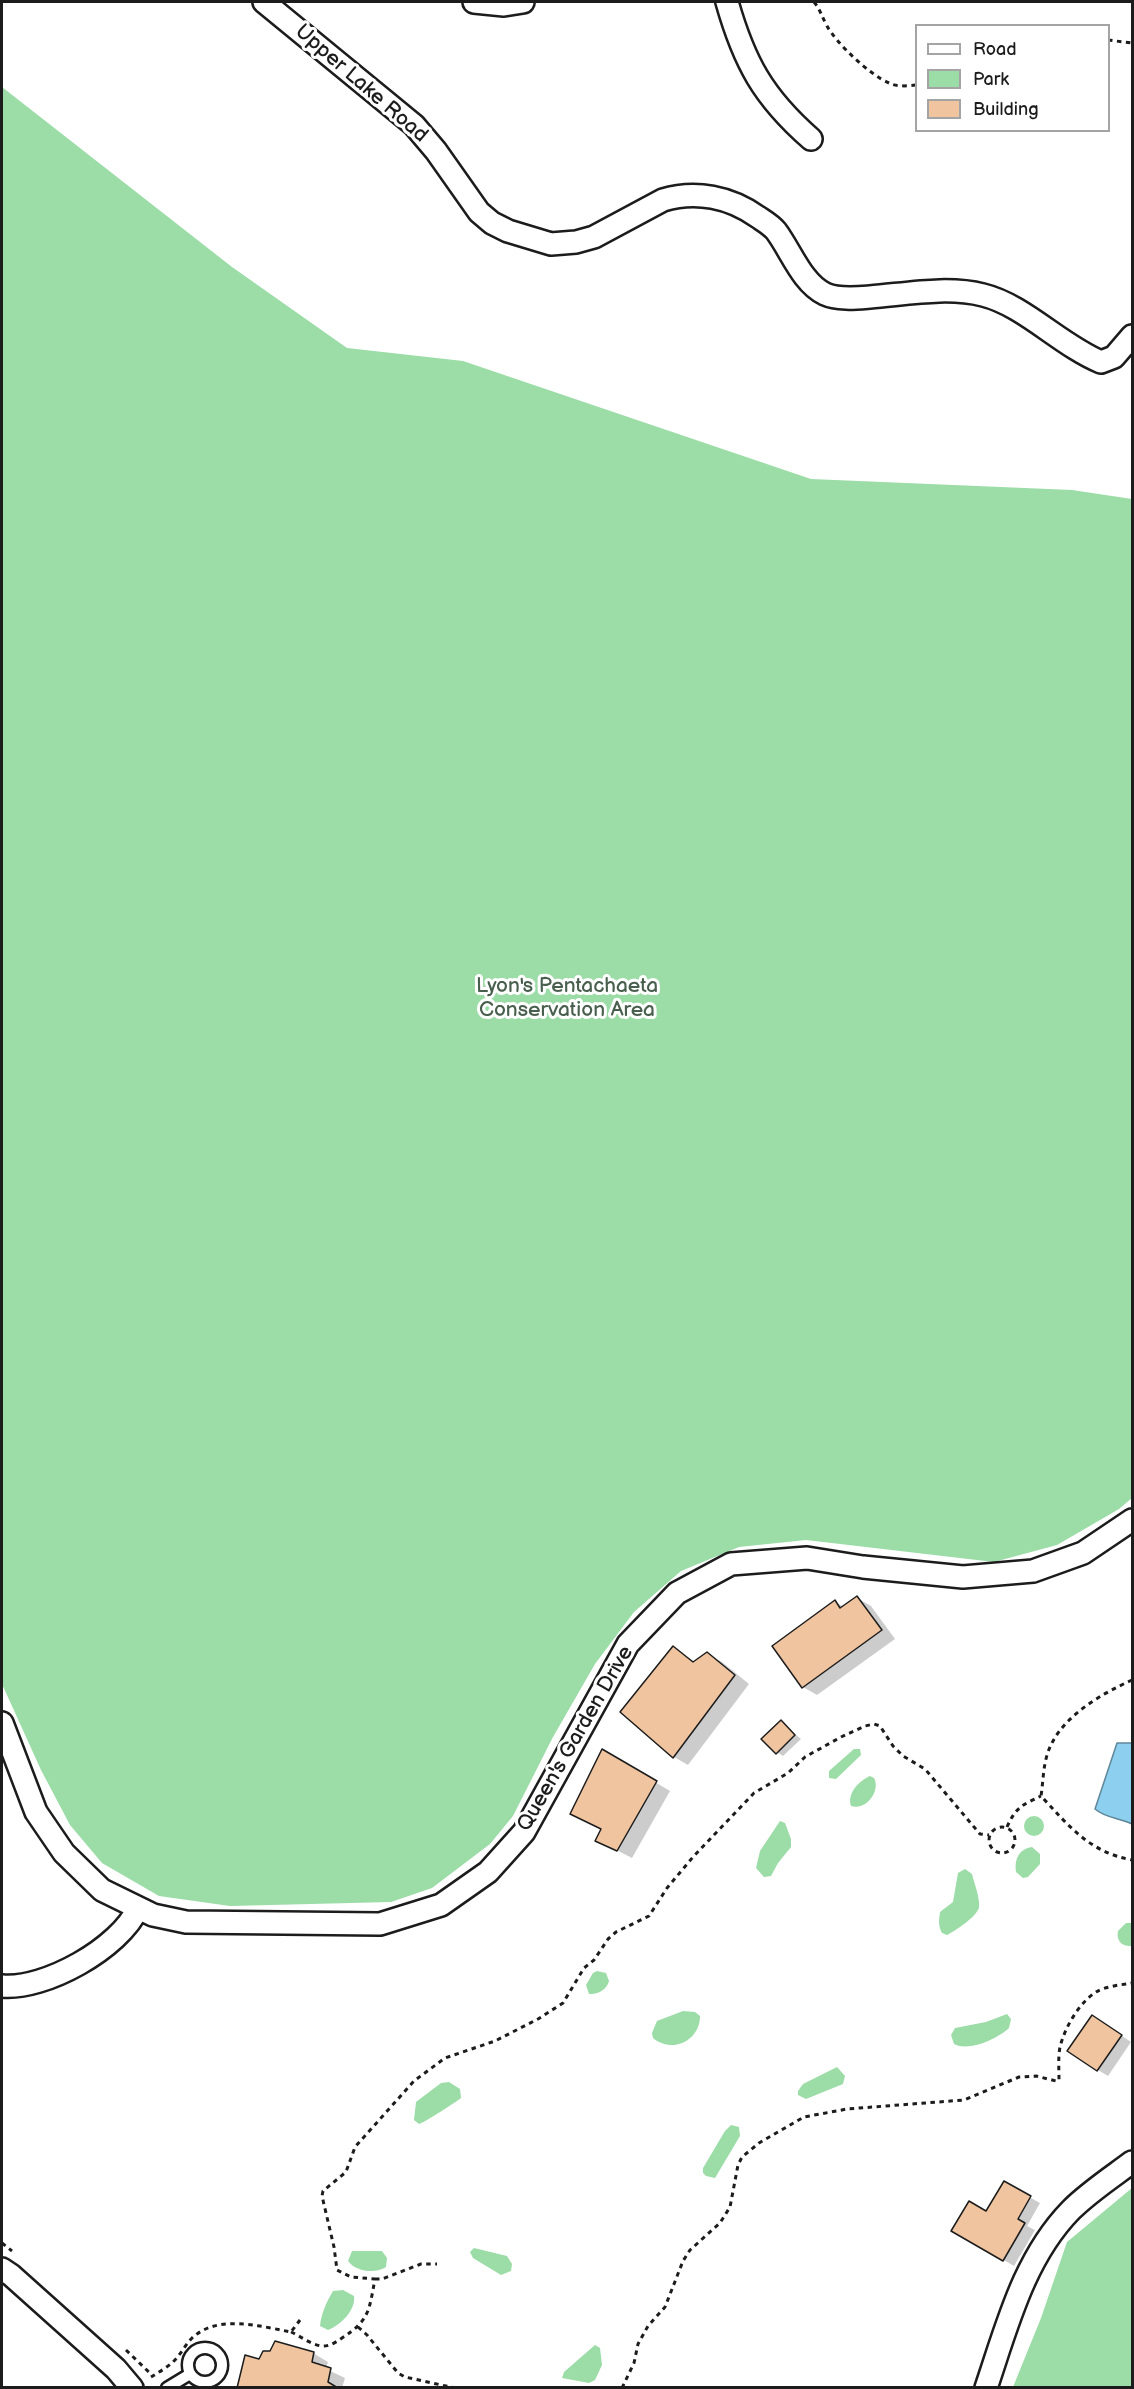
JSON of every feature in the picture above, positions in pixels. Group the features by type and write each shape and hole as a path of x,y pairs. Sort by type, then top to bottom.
{"street":[{"name":"Upper Lake Road","path":"264,2 414,125 436,151 479,212 492,223 522,237 551,244 576,242 594,237 663,200 688,195 708,196 733,203 774,228 811,285 827,296 850,298 954,290 983,295 1003,302 1085,355 1101,362 1114,357 1132,336"},
{"path":"474,2 504,5 523,2"},
{"path":"727,2 750,66 769,96 811,138"},
{"name":"Queen's Garden Drive","path":"2,1723 36,1812 64,1853 102,1890 153,1916 186,1922 380,1924 441,1905 488,1872 524,1833 628,1644 677,1593 731,1564 807,1558 863,1567 963,1577 1033,1570 1083,1553 1132,1520"},
{"path":"2,1986 12,1987 43,1982 69,1970 123,1930 132,1920 138,1908"},
{"path":"986,2388 1020,2291 1029,2270 1051,2233 1071,2210 1132,2162"},
{"path":"6,2272 116,2370 138,2385"}],"lane":[{"path":"167,2388 190,2374"}],"path":[{"path":"814,2 821,10 827,27 870,71 889,83 915,85"},
{"path":"1110,40 1132,43"},
{"path":"1041,1796 1046,1757 1054,1738 1067,1723 1104,1693 1132,1680"},
{"path":"437,2264 421,2264 375,2280 339,2273 335,2268 334,2247 321,2196 324,2191 346,2172 355,2147 414,2081 445,2058 495,2040 538,2019 563,2003 584,1968 594,1960 608,1939 616,1932 649,1916 667,1888 693,1857 754,1793 832,1742 873,1724 880,1726 893,1746 903,1756 925,1769 980,1834 989,1836"},
{"path":"1007,1827 1019,1806 1041,1796"},
{"path":"1041,1796 1079,1836 1110,1854 1132,1860"},
{"path":"998,1827 1007,1827 1013,1832 1016,1840 1006,1853 994,1851 989,1844 989,1836 998,1827"},
{"path":"622,2388 634,2363 638,2344 648,2326 664,2307 690,2250 720,2223 725,2215 733,2199 738,2165 742,2157 759,2143 804,2117 847,2109 964,2100 1019,2077 1036,2076 1056,2082 1059,2080 1060,2047 1071,2020 1085,2001 1096,1992 1132,1983"},
{"path":"138,2385 173,2362 192,2338 213,2327 226,2324 253,2324 291,2331 322,2346 332,2344 358,2328 369,2309 375,2280"},
{"path":"291,2331 300,2320"},
{"path":"358,2328 367,2335 398,2373 405,2377 455,2388"}],"green space":[{"name":"Lyon's Pentachaeta Conservation Area","path":"2,87 232,267 347,348 463,361 811,479 1072,490 1132,499 1132,1498 1119,1509 1057,1545 994,1562 806,1540 739,1547 681,1571 634,1612 595,1664 553,1737 513,1816 490,1844 432,1888 391,1902 230,1906 159,1896 102,1863 70,1825 41,1770 2,1684"},
{"path":"854,1749 860,1749 861,1755 836,1779 829,1778 829,1771"},
{"path":"870,1776 876,1783 871,1799 862,1806 851,1806 852,1792"},
{"path":"1030,1816 1038,1816 1044,1822 1044,1830 1038,1836 1030,1836 1024,1830 1024,1822"},
{"path":"780,1821 785,1823 791,1839 791,1847 771,1876 764,1877 756,1868 760,1851"},
{"path":"1032,1847 1040,1854 1040,1864 1028,1877 1023,1878 1016,1872 1017,1859 1021,1852"},
{"path":"965,1869 972,1874 978,1895 978,1911 971,1919 947,1935 942,1933 940,1928 940,1912 953,1902 958,1873"},
{"path":"1126,1923 1132,1923 1132,1946 1123,1944 1118,1938 1118,1931"},
{"path":"597,1971 606,1973 609,1981 602,1991 589,1994 586,1985 593,1973"},
{"path":"683,2011 695,2012 700,2016 699,2025 690,2038 676,2045 668,2045 653,2038 652,2033 657,2021"},
{"path":"1007,2014 1011,2019 1009,2028 997,2036 975,2045 954,2044 951,2035 955,2028 986,2022"},
{"path":"837,2067 845,2076 843,2084 806,2099 798,2095 803,2084"},
{"path":"449,2082 460,2089 461,2098 419,2124 414,2120 416,2102 441,2083"},
{"path":"731,2125 739,2127 740,2136 715,2178 706,2176 703,2168"},
{"path":"1132,2188 1132,2387 1013,2387 1041,2318 1067,2242"},
{"path":"474,2248 507,2256 512,2264 511,2271 501,2275 473,2258 470,2252"},
{"path":"352,2251 382,2251 387,2258 386,2267 377,2271 356,2268 348,2261"},
{"path":"343,2290 354,2296 350,2312 333,2328 328,2330 320,2326 333,2291"},
{"path":"595,2345 600,2348 602,2365 595,2380 589,2383 562,2378 564,2372"}],"water":[{"path":"1117,1743 1132,1743 1132,1824 1095,1809"}],"building":[{"path":"857,1596 882,1630 802,1688 772,1646 835,1600 840,1608"},
{"path":"673,1646 693,1662 707,1652 735,1675 673,1758 620,1712"},
{"path":"781,1720 795,1735 776,1754 761,1739"},
{"path":"602,1749 657,1781 617,1851 595,1841 601,1829 570,1814"},
{"path":"1092,2015 1122,2035 1097,2071 1067,2051"},
{"path":"1004,2181 1031,2196 1018,2219 1025,2223 1003,2261 951,2231 969,2201 986,2211"},
{"path":"275,2341 314,2352 312,2362 331,2368 328,2382 338,2388 237,2388 245,2355 259,2359 263,2351 270,2351"}]}
